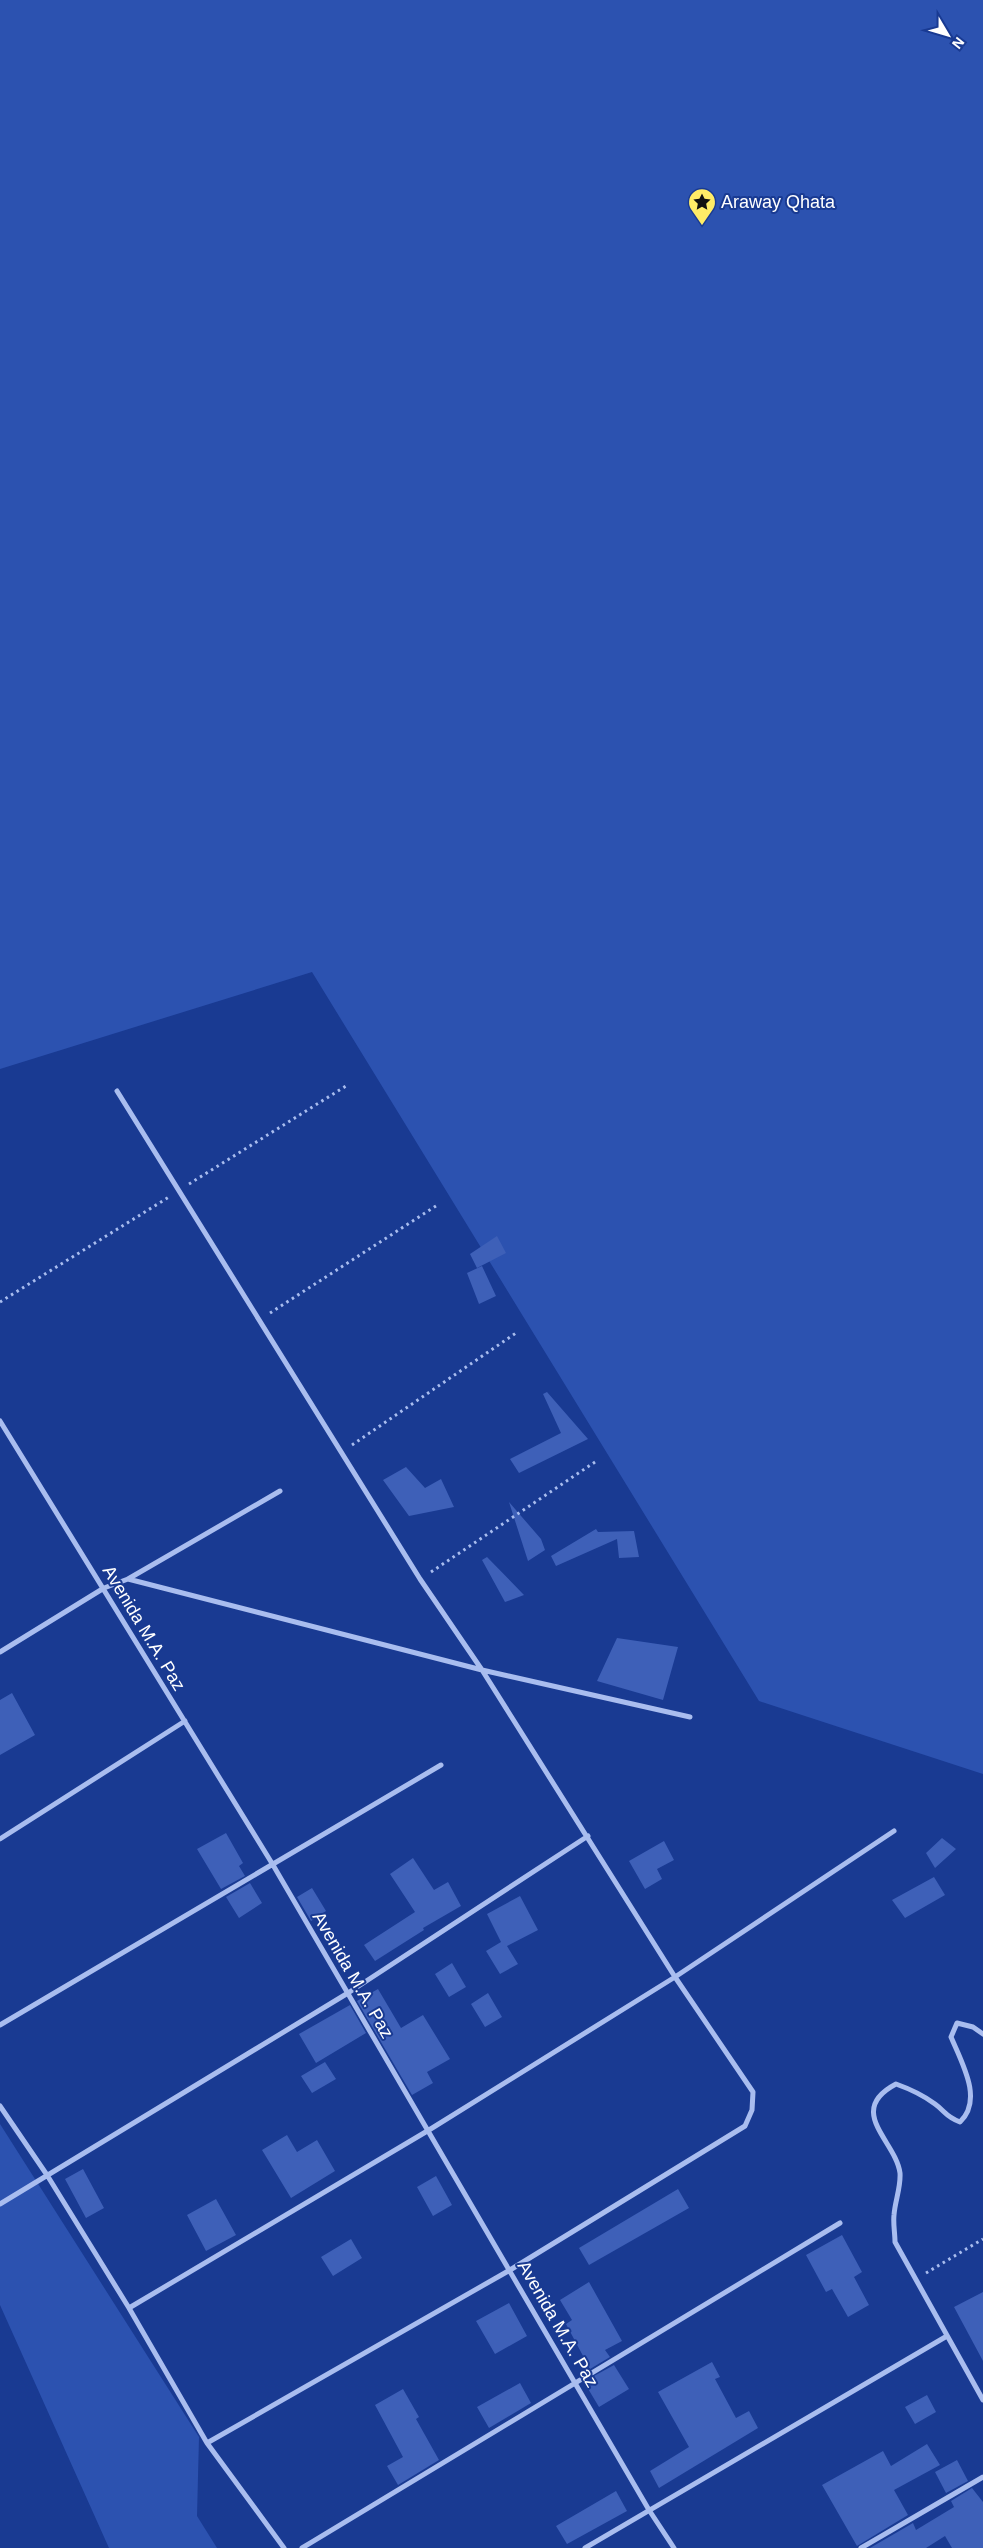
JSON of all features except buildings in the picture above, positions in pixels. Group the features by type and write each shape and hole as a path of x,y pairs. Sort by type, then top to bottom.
{"street":[{"path":"117,1091 420,1579 482,1670 675,1976 753,2092 752,2110 745,2126 510,2270 207,2443"},
{"name":"Avenida M.A. Paz","path":"0,1421 274,1865 649,2510 674,2548"},
{"path":"0,1652 104,1588 128,1579 280,1491"},
{"path":"128,1579 482,1670 690,1717"},
{"path":"0,1840 185,1721"},
{"path":"0,2025 274,1865 441,1764"},
{"path":"129,2308 429,2130 675,1976 894,1830"},
{"path":"0,2204 348,1993 588,1836"},
{"path":"977,2086 951,2037 957,2023 973,2027 983,2034"},
{"path":"976,2108 972,2116 960,2122 946,2116 937,2105 923,2095 896,2084 882,2091 875,2105 875,2123 882,2140 896,2159 900,2173 894,2215 896,2242 983,2400"},
{"path":"0,2106 47,2175 129,2308 207,2443 284,2548"},
{"path":"302,2548 840,2223"},
{"path":"584,2548 947,2336"},
{"path":"861,2548 983,2477"}],"path":[{"path":"259,1320 439,1204"},
{"path":"341,1452 516,1333"},
{"path":"420,1579 598,1460"},
{"path":"915,2279 983,2239"}],"shaded area":[{"path":"0,0 983,0 983,1774 759,1701 312,972 0,1069"},
{"path":"0,2124 199,2437 197,2516 217,2548 109,2548 0,2305"}],"place":[{"name":"Araway Qhata","path":"702,226"}]}
